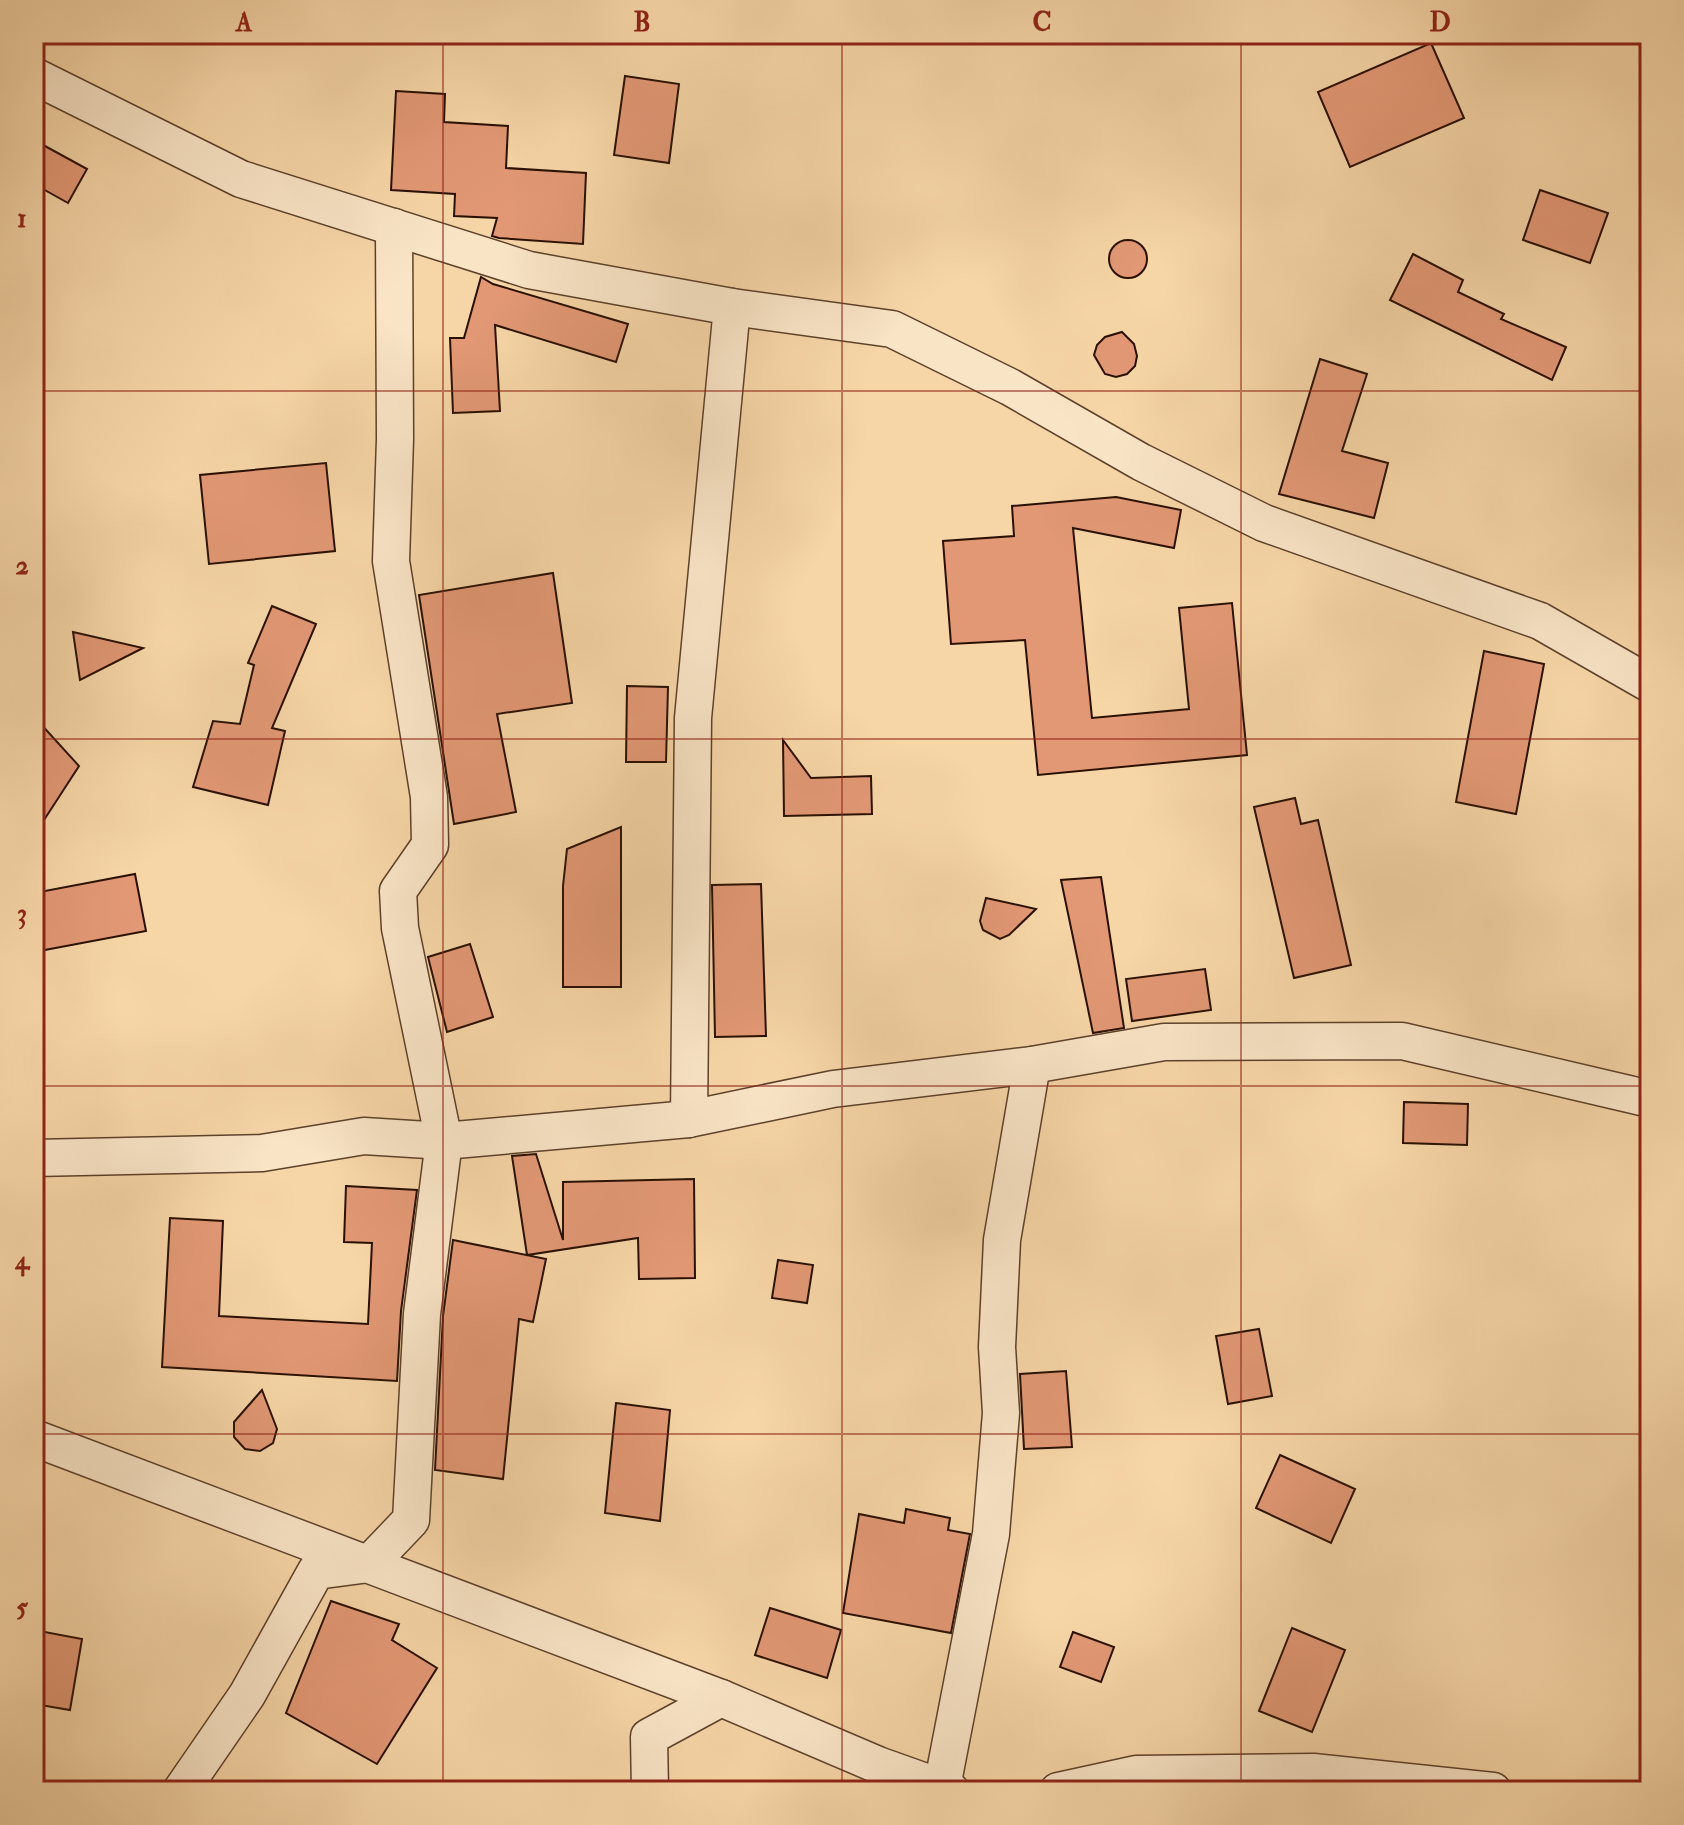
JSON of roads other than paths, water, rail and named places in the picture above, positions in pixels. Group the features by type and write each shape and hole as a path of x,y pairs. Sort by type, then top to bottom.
{"street":[{"path":"34,76 241,179 529,270 732,307 892,329 1264,523 1540,621 1650,684"},
{"path":"181,1791 247,1695 316,1571 369,1564 411,1520 422,1314 444,1141 400,928 398,891 430,845 429,797 391,561 395,439 394,227"},
{"path":"689,1119 693,718 732,307"},
{"path":"34,1158 262,1153 364,1136 444,1141 689,1119 833,1089 1032,1065 1164,1042 1402,1041 1650,1099"},
{"path":"34,1438 721,1698 878,1765 946,1789 991,1534 1001,1413 997,1347 1002,1240 1032,1065"},
{"path":"650,1791 649,1737 721,1698"},
{"path":"1058,1791 1136,1774 1313,1772 1493,1791"}]}
